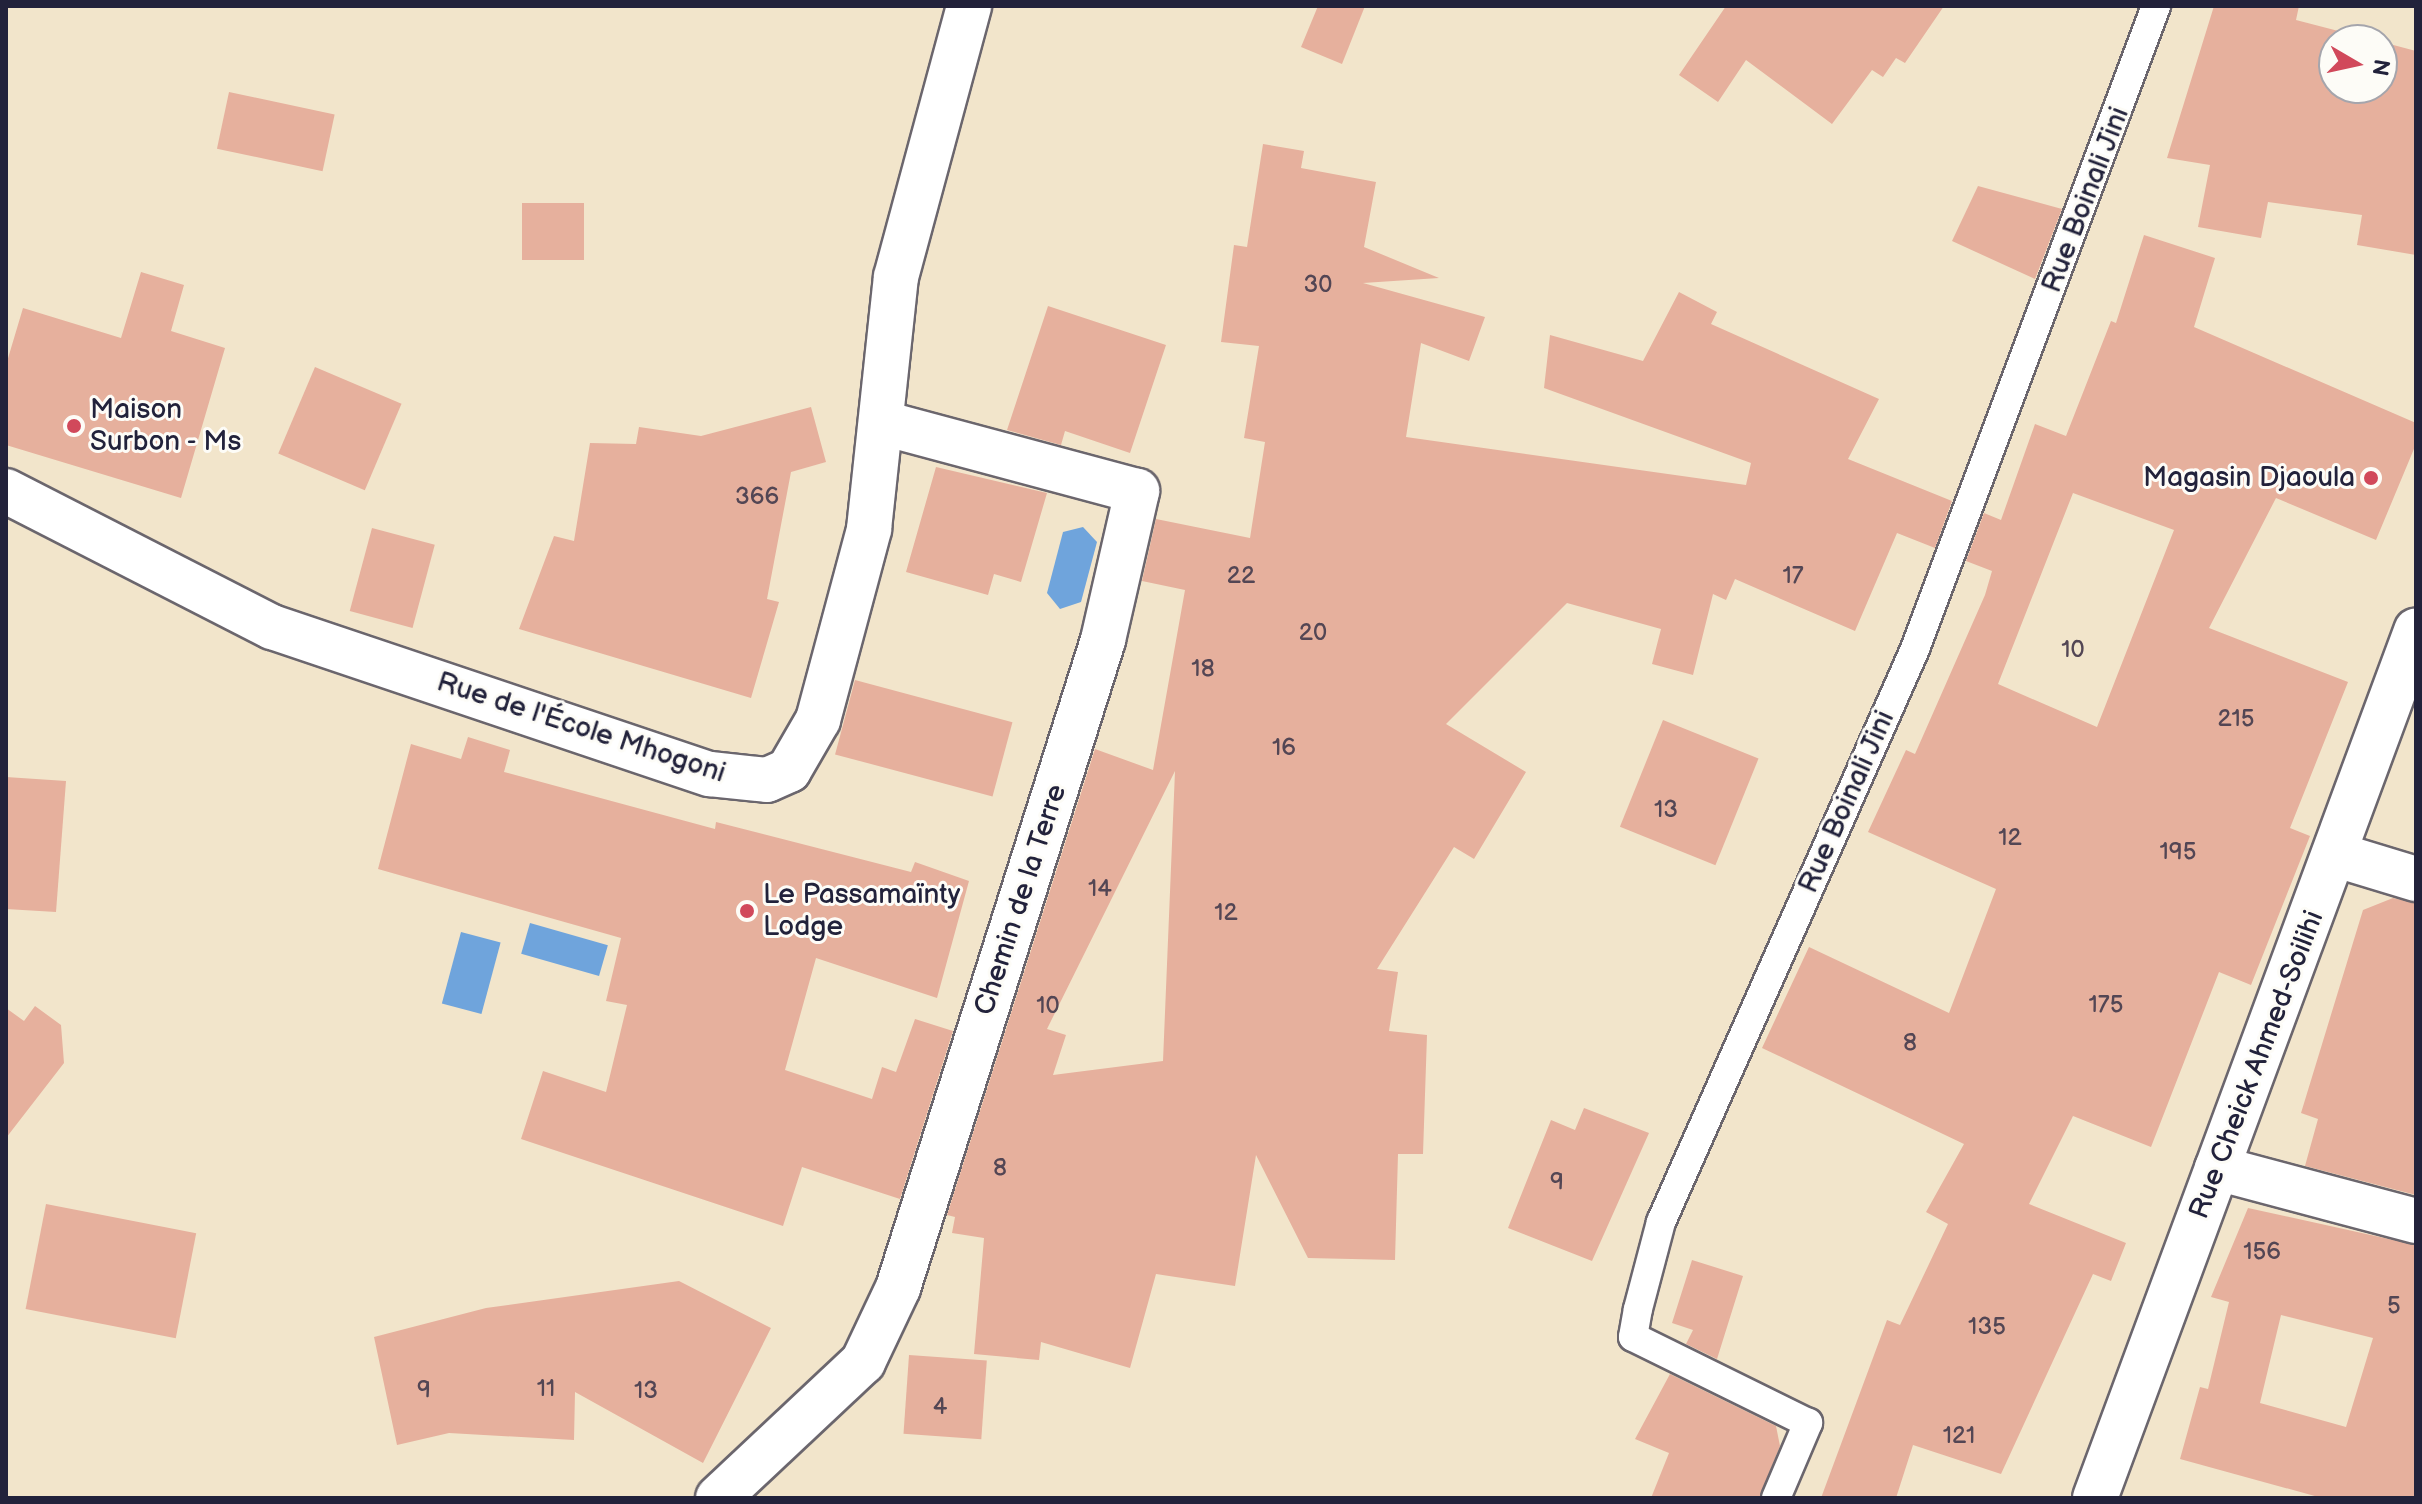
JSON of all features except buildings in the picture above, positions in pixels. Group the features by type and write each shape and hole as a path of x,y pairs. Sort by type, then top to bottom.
{"street":[{"name":"Rue de l'École Mhogoni","path":"6,491 272,627 710,774 767,780 805,753 818,720 869,529 907,222 969,6"},
{"name":"Chemin de la Terre","path":"718,1498 863,1362 898,1288 1103,640 1137,491 884,423"},
{"name":"Rue Cheick Ahmed-Soilihi","path":"2095,1498 2337,855 2416,631"},
{"path":"2337,855 2416,879"},
{"path":"2217,1168 2416,1221"}],"lane":[{"name":"Rue Boinali Jini","path":"1776,1498 1808,1423 1633,1337 1638,1309 1661,1222 1915,649 2156,6"}],"water":[{"path":"1083,527 1097,542 1081,602 1060,609 1047,593 1063,532"},
{"path":"530,923 608,945 599,976 521,954"},
{"path":"461,932 501,943 481,1014 442,1003"}],"place":[{"name":"Maison Surbon - Ms","path":"74,426"},
{"name":"Magasin Djaoula","path":"2371,478"},
{"name":"Le Passamaïnty Lodge","path":"747,911"}]}
